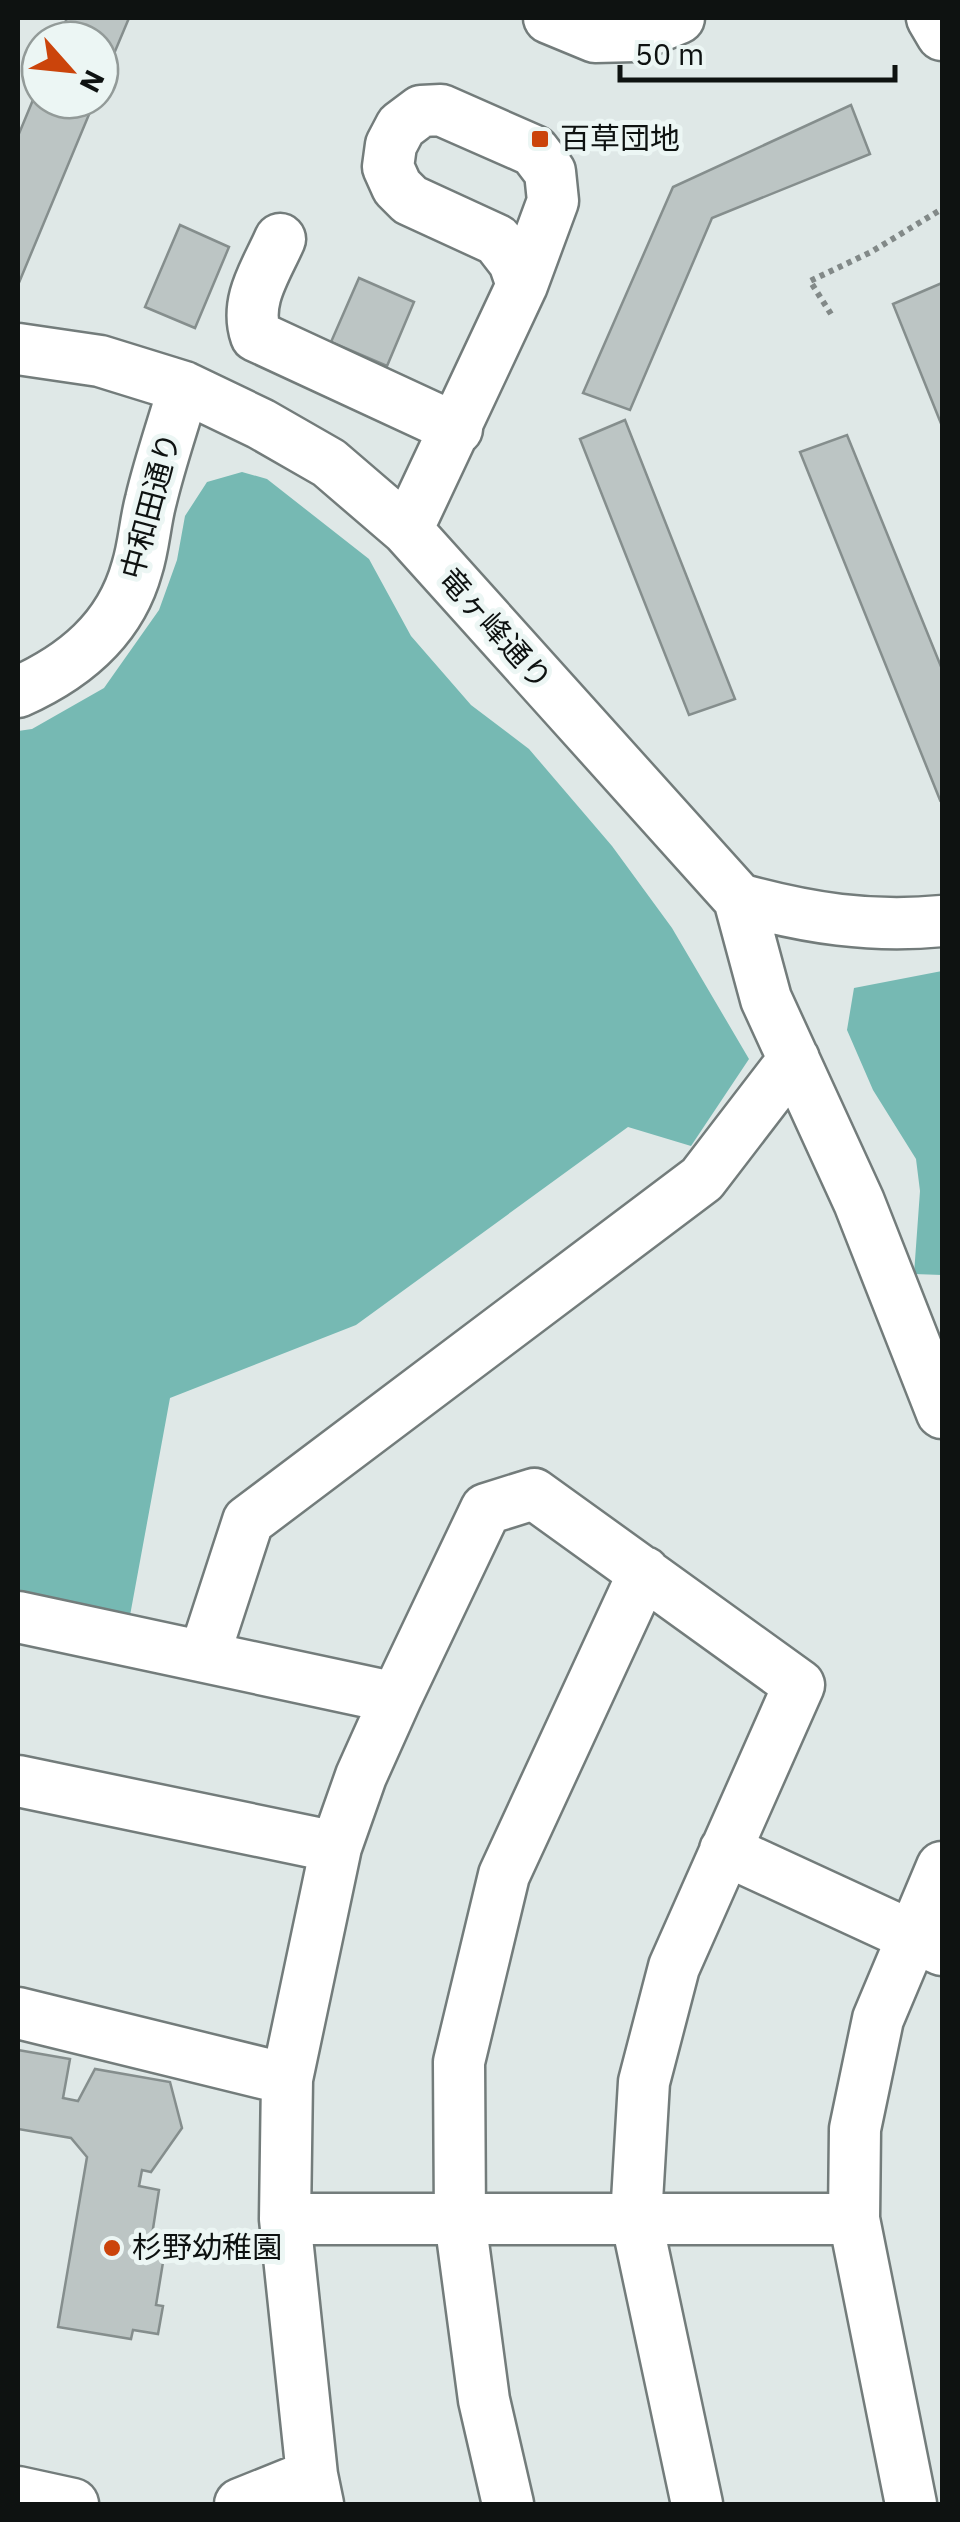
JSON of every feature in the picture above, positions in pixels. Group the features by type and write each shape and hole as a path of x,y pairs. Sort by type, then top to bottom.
{"street":[{"path":"549,18 594,37 635,36 679,18"},
{"path":"932,18 942,36"},
{"path":"280,239 254,299 250,316 256,336 457,429"},
{"path":"406,530 522,286"},
{"name":"竜ヶ峰通り","path":"18,349 100,362 184,388 261,424 330,464 406,530 739,899"},
{"name":"中和田通り","path":"18,692 54,676 92,644 122,610 138,568 150,502 184,388"},
{"path":"739,899 800,916 864,924 942,921"},
{"path":"739,899 766,999 858,1202 942,1413"},
{"path":"204,1656 248,1521 702,1179 794,1060"},
{"path":"240,2504 315,2490 285,2219 287,2079 336,1846 396,1698 486,1509 534,1494 798,1686 674,1967 644,2082 636,2218 697,2504"},
{"path":"508,2504 484,2400 460,2220 459,2062 504,1875 644,1572"},
{"path":"18,1617 396,1698"},
{"path":"18,1781 336,1846"},
{"path":"725,1850 927,1942"},
{"path":"911,2504 854,2220 855,2128 878,2019 927,1942 942,1867"},
{"path":"18,2014 287,2079"},
{"path":"285,2219 854,2220"},
{"path":"18,2492 73,2504"}],"path":[{"path":"832,314 810,281 871,252 942,209"}],"shaded area":[{"path":"242,472 267,479 369,559 411,636 471,705 529,749 612,846 672,928 749,1059 691,1146 628,1127 356,1325 170,1398 129,1621 18,1594 18,731 32,729 104,688 159,610 177,560 185,516 207,482"},
{"path":"942,971 942,1275 914,1274 920,1191 916,1159 873,1090 847,1030 854,988"}],"building":[{"path":"129,18 120,39 120,20 66,20"},
{"path":"851,105 870,154 712,218 630,410 583,393 673,187"},
{"path":"25,120 87,120 18,285 18,136"},
{"path":"180,225 229,247 195,328 145,307"},
{"path":"359,278 414,302 387,366 331,342"},
{"path":"942,283 942,426 893,304"},
{"path":"625,420 735,699 689,715 580,439"},
{"path":"847,435 942,669 940,800 800,452"},
{"path":"18,2050 70,2059 63,2098 78,2101 95,2069 170,2082 182,2128 151,2172 142,2170 139,2186 159,2190 152,2235 167,2238 156,2305 163,2306 158,2334 133,2330 131,2339 58,2327 87,2157 71,2138 18,2129"}],"place":[{"name":"百草団地","path":"540,139"},
{"name":"杉野幼稚園","path":"112,2248"}]}
